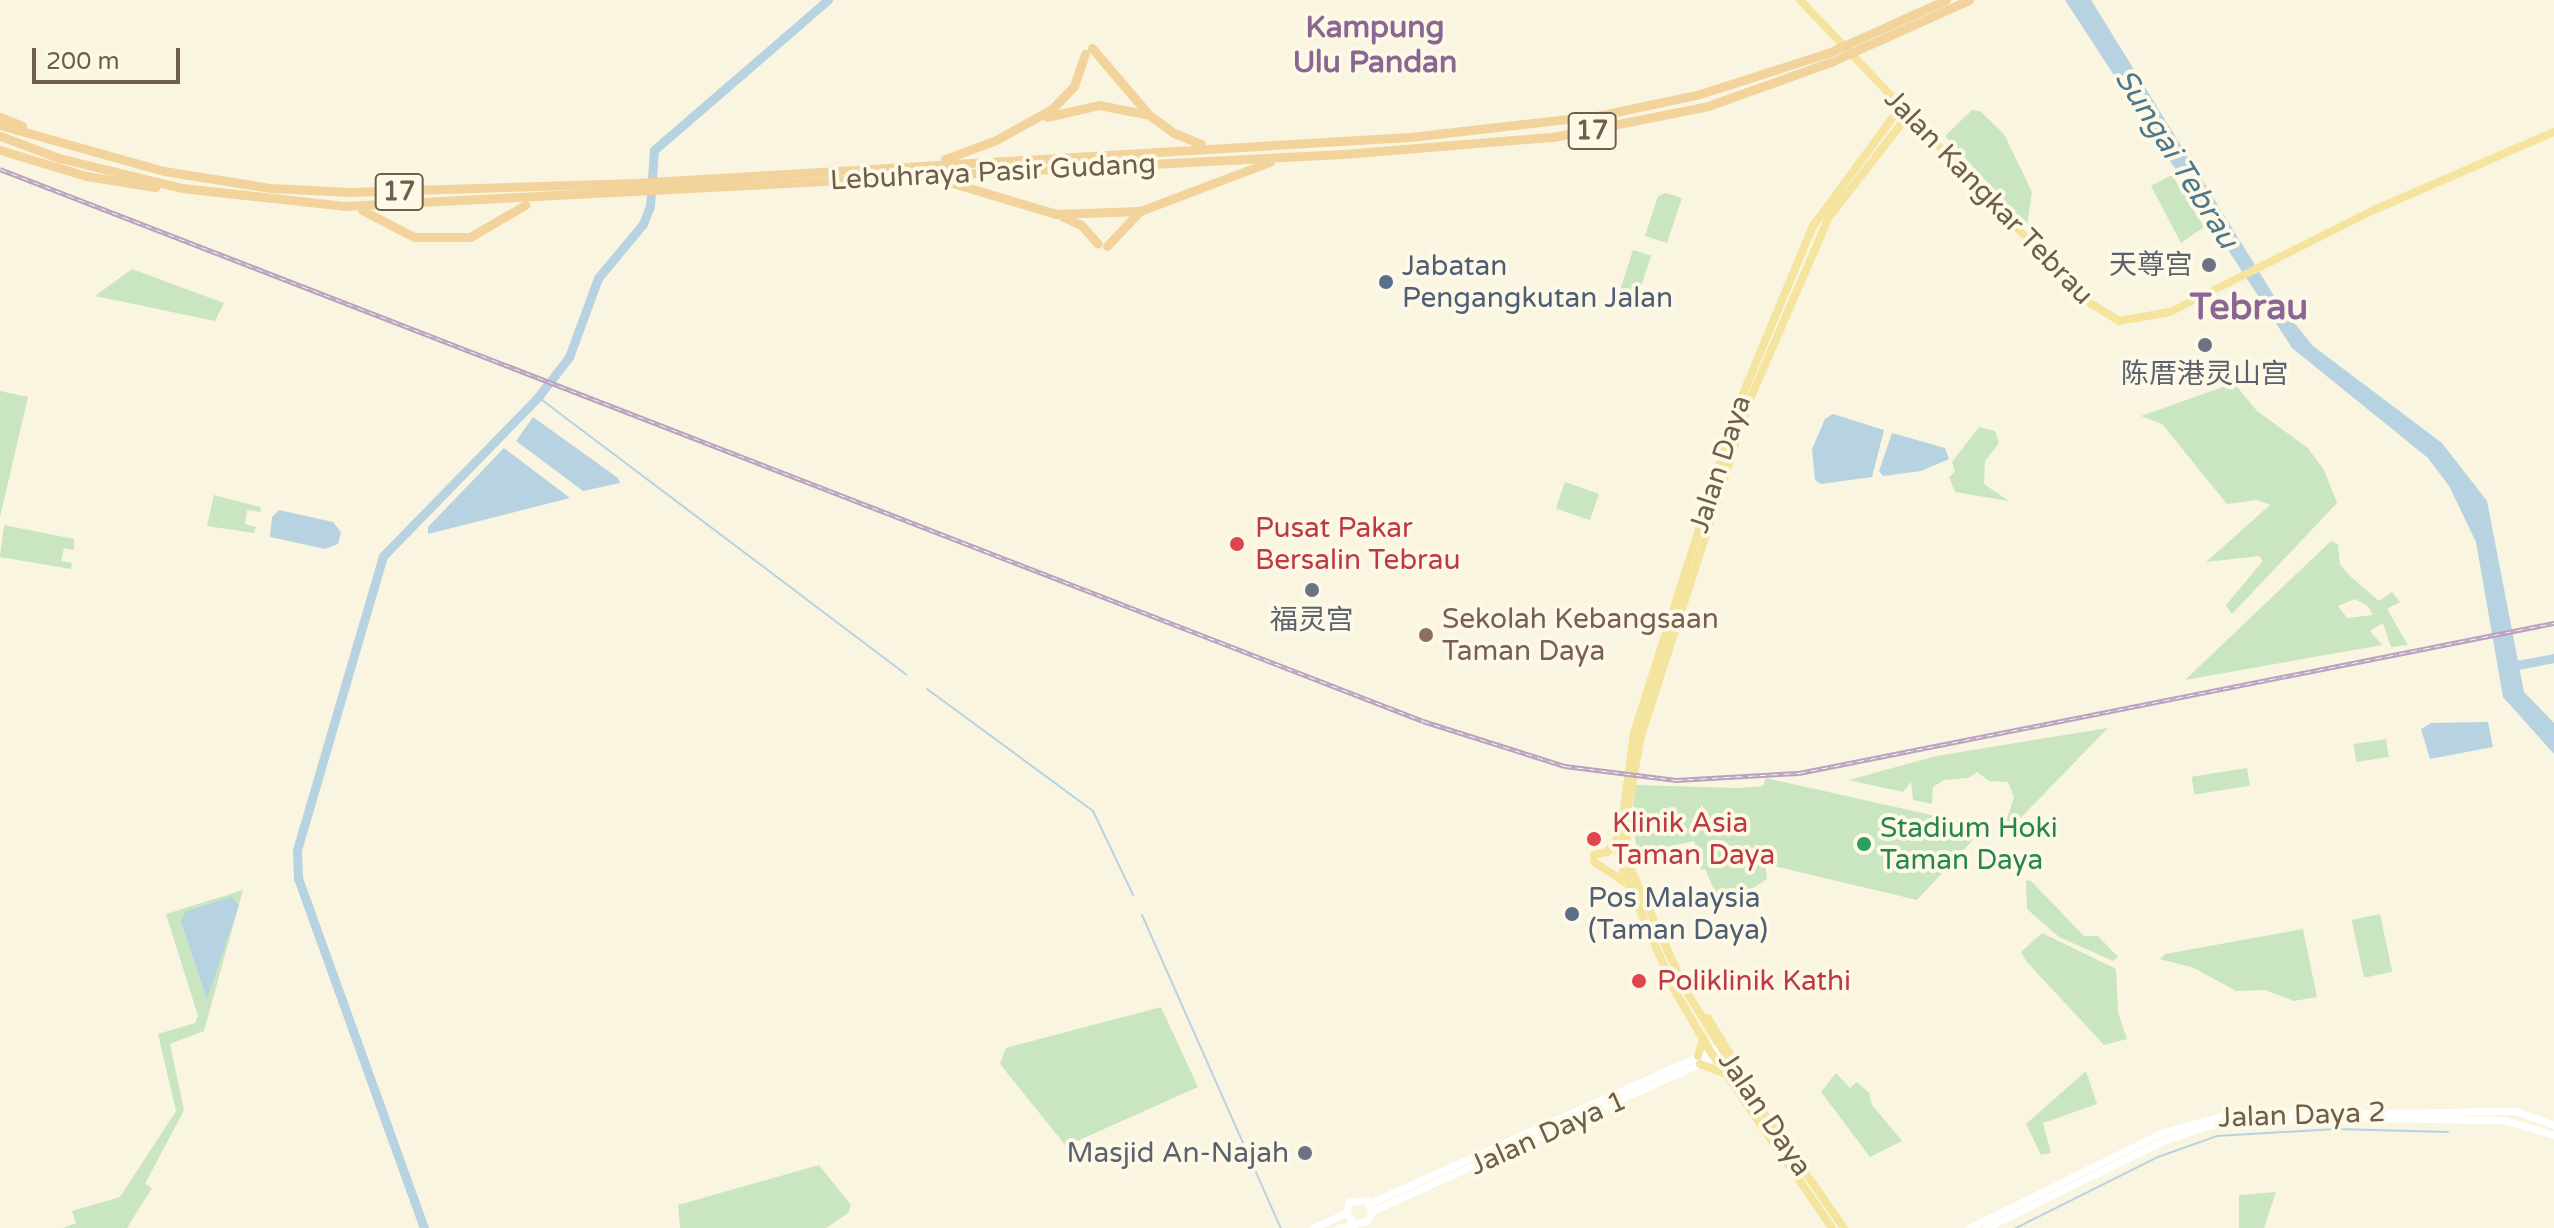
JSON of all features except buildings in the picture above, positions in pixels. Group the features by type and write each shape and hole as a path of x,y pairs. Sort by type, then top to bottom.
{"highway":[{"name":"Lebuhraya Pasir Gudang","path":"1863,44 1946,0"},
{"name":"Lebuhraya Pasir Gudang","path":"659,186 1285,158 1495,144 1610,128 1708,106 1969,0"},
{"path":"1034,121 1068,95 1089,51 1149,115 1191,142 1217,147"},
{"name":"Lebuhraya Pasir Gudang","path":"0,136 59,158 182,188 344,206 576,197 637,188 930,164 1431,135 1602,115 1700,94 1830,58"},
{"path":"930,164 1034,121 1099,105 1149,115"},
{"path":"0,117 62,144"},
{"name":"Lebuhraya Pasir Gudang","path":"0,125 164,171 303,191 637,188"},
{"path":"0,150 113,182 182,188"},
{"path":"1056,214 1140,211 1285,158"},
{"path":"925,176 1056,214 1081,225 1102,245 1140,211"},
{"path":"344,206 383,216 414,237 470,237 514,207 576,197"}],"main road":[{"name":"Jalan Kangkar Tebrau","path":"1800,0 2108,317 2146,320 2231,284 2368,212 2554,132"},
{"path":"1885,89 1891,118"},
{"name":"Jalan Daya","path":"1622,854 1619,837 1632,755 1740,401 1813,226 1901,106"},
{"name":"Jalan Daya","path":"1632,755 1748,404 1822,231 1843,198 1909,114"},
{"path":"1898,125 1921,126"},
{"path":"1840,186 1858,171 1843,198"},
{"name":"Jalan Daya","path":"1622,854 1625,792"},
{"path":"1619,837 1607,852 1594,858 1629,886"},
{"path":"1622,854 1626,869"},
{"path":"1622,854 1613,865 1626,869"},
{"name":"Jalan Daya","path":"1626,869 1629,886 1675,991 1703,1038 1750,1094 1844,1228"},
{"name":"Jalan Daya","path":"1626,869 1725,1073 1832,1228"},
{"path":"1685,989 1708,1018 1750,1094"},
{"path":"1703,1038 1699,1060 1725,1073"},
{"name":"Jalan Daya 1","path":"1371,1207 1717,1052"},
{"name":"Jalan Daya 2","path":"1969,1228 2161,1133 2213,1117 2286,1110 2515,1111 2554,1125"},
{"name":"Jalan Daya 2","path":"1986,1228 2163,1141 2206,1126 2285,1117 2515,1121 2554,1135"},
{"path":"1312,1228 1346,1213 1356,1198 1371,1207 1364,1223 1353,1222 1338,1228"},
{"path":"1346,1213 1353,1222"}],"green space":[{"path":"1972,110 1980,111 2004,134 2032,192 2027,226 1945,136"},
{"path":"2172,175 2204,227 2181,243 2151,186"},
{"path":"1666,193 1682,198 1667,243 1645,236 1658,196"},
{"path":"1633,250 1651,256 1635,306 1617,300"},
{"path":"132,269 224,303 215,321 95,296"},
{"path":"2234,383 2257,411 2308,448 2324,470 2337,503 2232,614 2226,605 2263,561 2259,556 2206,562 2270,505 2257,500 2227,504 2162,424 2141,416"},
{"path":"0,391 28,397 0,517"},
{"path":"1979,427 1995,431 1999,443 1985,461 1984,484 2009,501 1955,492 1949,477 1955,472 1952,462"},
{"path":"1565,482 1599,494 1590,520 1556,508"},
{"path":"214,495 260,507 261,512 247,510 245,524 256,527 254,533 207,526"},
{"path":"4,525 74,539 74,550 64,548 61,561 72,563 71,569 0,557"},
{"path":"2331,541 2338,544 2340,565 2350,576 2379,601 2392,592 2400,602 2387,609 2408,645 2391,647 2383,623 2370,631 2382,645 2185,680","holes":["2355,599 2368,606 2373,615 2347,618 2338,606"]},
{"path":"2108,728 2001,838 2014,797 2008,782 1989,781 1977,772 1968,778 1944,780 1933,787 1932,804 1913,800 1911,782 1903,792 1849,780 1936,756"},
{"path":"2386,739 2389,757 2356,762 2353,744"},
{"path":"2247,768 2250,786 2195,795 2192,777"},
{"name":"Stadium Hoki Taman Daya","path":"1766,778 1985,827 1917,900 1765,864 1767,879 1722,908 1705,869 1701,870 1694,841 1638,854 1631,819 1636,785 1739,788 1763,786"},
{"path":"2030,880 2084,936 2098,936 2118,957 2113,961 2059,937 2027,909 2026,881"},
{"path":"243,890 204,1031 170,1044 184,1110 145,1184 152,1188 127,1228 63,1228 76,1223 72,1211 120,1197 176,1111 158,1034 195,1023 198,1016 166,914"},
{"path":"2380,914 2392,972 2364,978 2352,920"},
{"path":"2303,929 2317,997 2294,1001 2265,990 2236,991 2194,968 2160,959 2165,954"},
{"path":"2042,933 2116,969 2118,1012 2127,1039 2104,1045 2027,962 2021,952"},
{"path":"1161,1007 1198,1087 1066,1146 1000,1064 1006,1048"},
{"path":"2086,1071 2097,1104 2043,1123 2051,1153 2041,1155 2026,1124"},
{"path":"1836,1073 1850,1088 1857,1082 1869,1093 1872,1105 1902,1141 1870,1157 1821,1092"},
{"path":"819,1165 851,1205 848,1213 826,1228 680,1228 678,1205"},
{"path":"2276,1192 2264,1228 2239,1228 2239,1195"}],"water":[{"name":"Sungai Tebrau","path":"2065,0 2091,0 2279,304 2313,346 2442,443 2487,501 2524,692 2554,723 2554,754 2503,697 2476,542 2449,486 2428,458 2292,348"},
{"path":"1833,414 1884,430 1872,477 1821,484 1815,480 1812,449 1825,419"},
{"path":"533,417 618,478 620,483 583,491 516,441"},
{"path":"1892,433 1945,448 1949,459 1921,471 1883,476 1879,471"},
{"path":"504,448 570,498 428,534 428,527"},
{"path":"279,510 333,522 341,532 338,544 325,549 270,537 272,517"},
{"path":"2488,722 2493,747 2430,759 2421,729 2431,723"},
{"path":"231,897 239,905 207,999 181,921 186,911"}],"waterway":[{"path":"424,1228 298,878 297,850 383,556 538,397 569,357 598,278 643,224 650,206 654,150 828,0"},
{"path":"538,397 906,674"},
{"path":"2512,666 2554,658"},
{"path":"927,689 1093,811 1133,895"},
{"path":"1142,915 1281,1228"},
{"path":"2016,1228 2158,1157 2217,1136 2336,1129 2448,1132"}],"railway":[{"path":"0,169 1423,721 1565,766 1676,780 1799,773 2554,623"}],"place":[{"name":"天尊宫","path":"2209,265"},
{"name":"Jabatan Pengangkutan Jalan","path":"1386,282"},
{"name":"陈厝港灵山宫","path":"2205,345"},
{"name":"Pusat Pakar Bersalin Tebrau","path":"1237,544"},
{"name":"福灵宫","path":"1312,590"},
{"name":"Sekolah Kebangsaan Taman Daya","path":"1426,635"},
{"name":"Klinik Asia Taman Daya","path":"1594,839"},
{"name":"Stadium Hoki Taman Daya","path":"1864,844"},
{"name":"Pos Malaysia (Taman Daya)","path":"1572,914"},
{"name":"Poliklinik Kathi","path":"1639,981"},
{"name":"Masjid An-Najah","path":"1305,1153"}],"district":[{"name":"Kampung Ulu Pandan","path":"1375,45"},
{"name":"Tebrau","path":"2249,308"}]}
